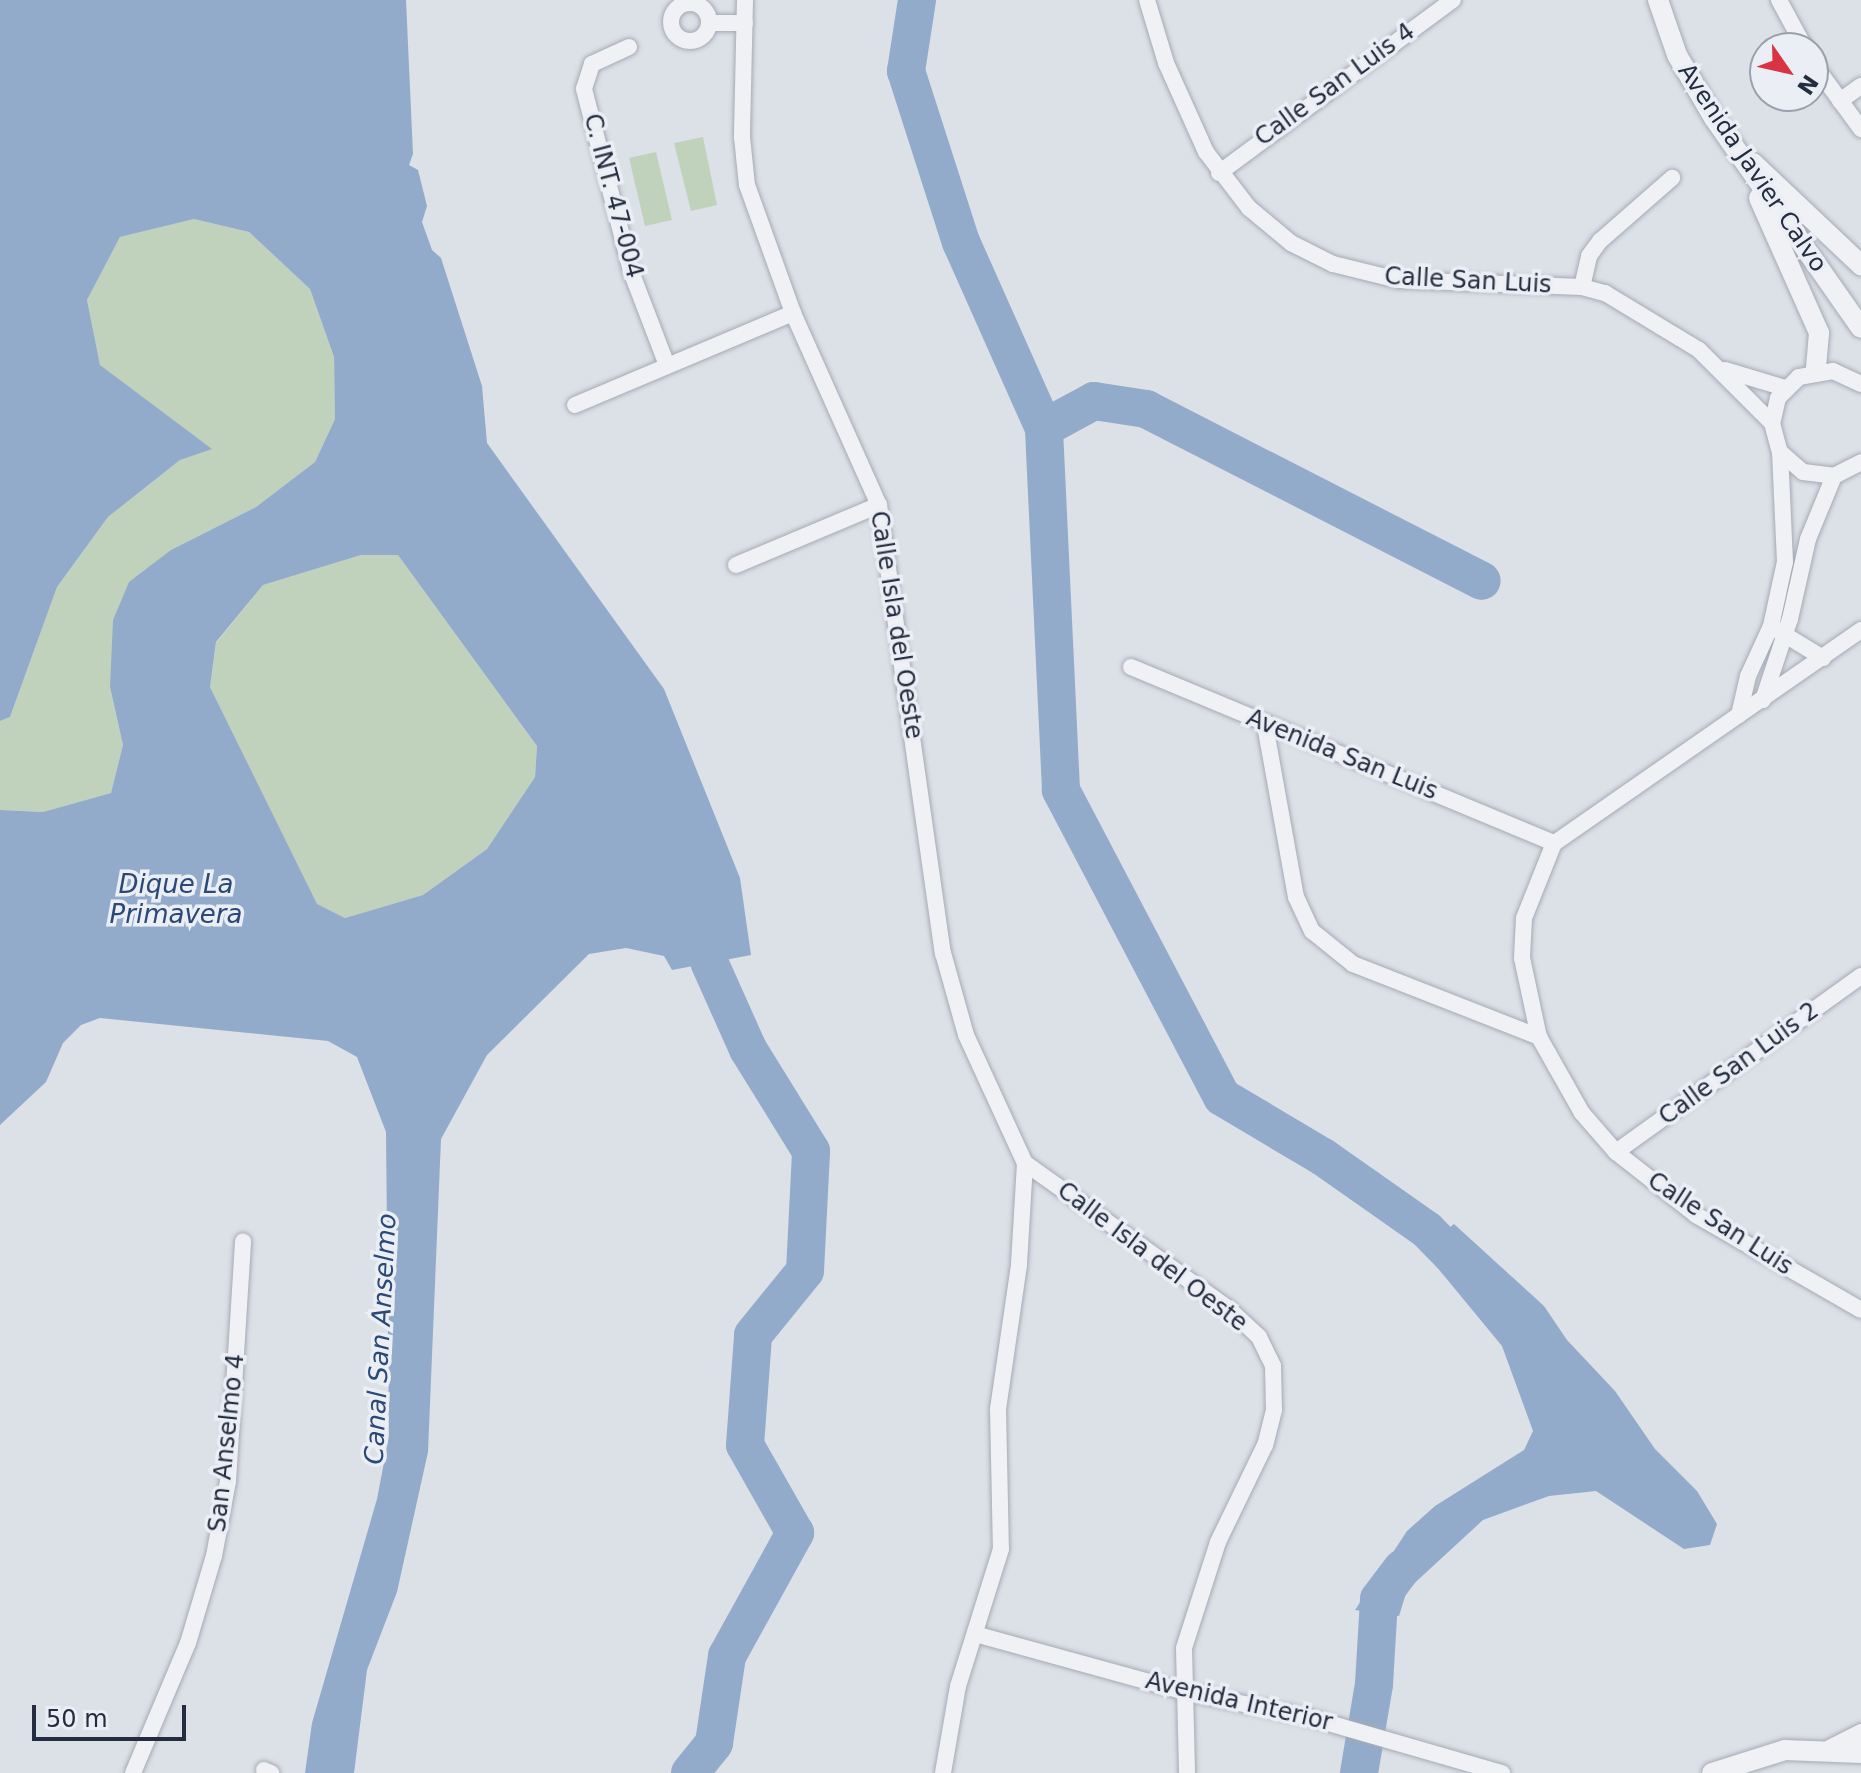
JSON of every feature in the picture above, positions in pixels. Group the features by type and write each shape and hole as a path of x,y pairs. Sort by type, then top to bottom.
{"street":[{"name":"Calle Isla del Oeste","path":"745,0 742,137 747,185 793,313 879,505 943,953 966,1035 1025,1163 1019,1265 998,1409 1001,1549 958,1686 943,1773"},
{"name":"Calle San Luis","path":"1147,0 1188,118 1219,173 1249,208 1291,243 1366,274 1449,284 1582,287 1630,304 1725,370 1772,423"},
{"name":"Calle San Luis 4","path":"1219,173 1453,0"},
{"name":"Avenida Javier Calvo","path":"1658,0 1677,55 1740,154 1861,328"},
{"path":"1779,0 1796,32"},
{"path":"709,23 745,23"},
{"name":"C. INT. 47-004","path":"629,47 592,64 584,89 632,274 667,365"},
{"path":"1829,86 1861,129"},
{"path":"1840,101 1861,86"},
{"path":"1740,154 1774,178 1861,265"},
{"path":"1740,154 1819,333 1816,371"},
{"path":"1582,287 1589,256 1600,241 1672,178"},
{"path":"575,405 793,313"},
{"name":"Calle San Luis","path":"1725,370 1785,388"},
{"path":"1739,715 1748,676 1778,630 1786,546 1780,452 1772,423 1785,388 1816,371 1833,371 1861,384"},
{"path":"1780,452 1803,472 1834,476 1861,462"},
{"path":"1763,700 1778,630 1808,539 1834,476"},
{"path":"736,565 879,505"},
{"path":"1778,630 1823,658"},
{"path":"1554,843 1861,630"},
{"name":"Avenida San Luis","path":"1131,667 1554,843"},
{"path":"1265,725 1296,897 1312,931 1353,964 1539,1037"},
{"name":"Calle San Luis","path":"1554,843 1524,918 1526,989 1539,1037 1582,1113 1616,1152 1696,1215 1861,1310"},
{"name":"Calle San Luis 2","path":"1616,1152 1861,976"},
{"name":"Calle Isla del Oeste","path":"1025,1163 1229,1309 1259,1337 1273,1366 1274,1410 1265,1445 1198,1595 1184,1648 1182,1691 1187,1773"},
{"name":"San Anselmo 4","path":"133,1773 188,1643 214,1556 228,1481 243,1241"},
{"name":"Avenida Interior","path":"975,1634 1182,1691 1311,1718 1502,1773"},
{"path":"1830,1750 1861,1734"},
{"path":"1712,1773 1785,1750 1861,1753"}],"green space":[{"path":"703,137 717,205 691,211 674,143"},
{"path":"656,152 672,220 645,226 629,158"},
{"path":"194,219 249,232 310,289 334,357 335,419 315,462 256,507 171,550 110,687 123,745 111,793 43,812 0,810 0,721 10,717 57,587 108,517 180,460 150,407 100,365 87,300 120,237"},
{"path":"361,555 398,555 537,746 535,777 487,849 423,895 345,918 317,905 210,687 216,643 263,585"}],"water":[{"name":"Dique La Primavera","path":"0,0 406,0 413,154 409,165 418,170 427,206 422,222 432,250 441,258 482,386 487,443 664,689 740,878 751,955 672,970 664,956 626,948 589,954 487,1055 441,1139 428,1452 397,1592 367,1670 354,1773 305,1773 312,1723 377,1499 389,1436 386,1132 357,1057 328,1041 100,1018 81,1025 63,1043 46,1082 0,1125 0,810 43,812 111,793 123,745 110,687 113,620 129,582 171,550 256,507 315,462 335,419 334,357 310,289 249,232 194,219 120,237 87,300 100,365 212,449 180,460 108,517 57,587 10,717 0,721","holes":["361,555 398,555 537,746 535,777 487,849 423,895 345,918 317,904 210,687 216,642 263,585"]},
{"path":"1454,1224 1544,1306 1567,1340 1615,1391 1655,1449 1697,1491 1717,1524 1710,1545 1684,1549 1596,1491 1549,1496 1483,1520 1407,1590 1399,1616 1355,1610 1407,1531 1435,1506 1524,1450 1533,1431 1502,1346 1422,1249"}],"waterway":[{"path":"917,0 906,71 961,242 1044,428"},
{"path":"1472,1276 1427,1230 1323,1157 1222,1097 1061,790 1044,428 1094,401 1146,409 1482,581"},
{"path":"690,1773 714,1743 727,1656 795,1533 745,1445 753,1335 805,1271 811,1151 748,1049 709,962"},
{"path":"1359,1773 1374,1684 1379,1599 1402,1569"}],"water label":[{"name":"Canal San Anselmo","path":"381,1339"}]}
